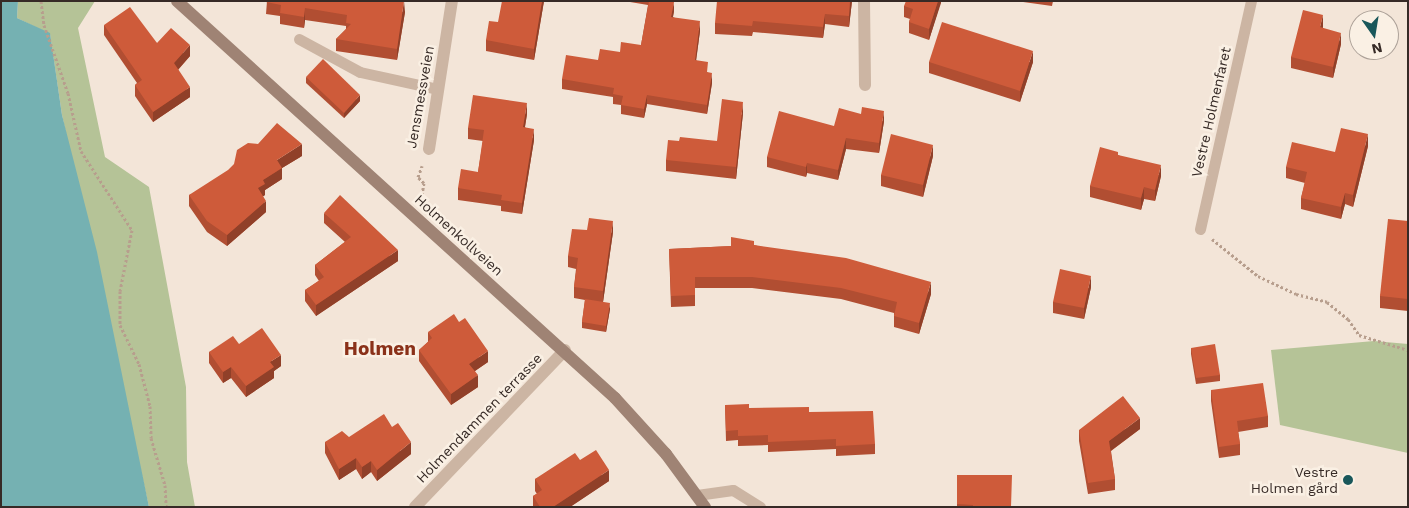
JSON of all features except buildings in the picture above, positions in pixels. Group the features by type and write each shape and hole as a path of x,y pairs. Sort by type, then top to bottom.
{"main road":[{"name":"Holmenkollveien","path":"177,1 565,350 642,426 705,507"}],"street":[{"name":"Jensmessveien","path":"429,149 452,1"},
{"path":"864,1 864,84"},
{"name":"Holmendammen terrasse","path":"415,507 565,350"}],"lane":[{"name":"Vestre Holmenfaret","path":"1200,229 1251,1"},
{"path":"299,39 360,72 437,89"},
{"path":"697,495 733,490 760,507"}],"path":[{"path":"41,1 44,25 68,93 81,151 132,230 120,291 120,324 139,364 150,406 151,438 165,485 166,507"},
{"name":"Jensmessveien","path":"422,195 424,183 418,177 429,149"},
{"path":"1200,229 1258,276 1296,294 1327,302 1348,319 1358,335 1408,350"}],"green space":[{"path":"18,1 95,1 78,28 105,157 149,187 186,387 187,462 195,507 149,507 62,115 50,34 17,18"},
{"path":"1374,341 1408,344 1408,453 1280,425 1271,350"}],"water":[{"path":"1,1 18,1 17,18 50,33 62,115 97,252 149,507 1,507"}],"place":[{"name":"Vestre Holmen gård","path":"1348,480"}],"district":[{"name":"Holmen","path":"380,349"}]}
